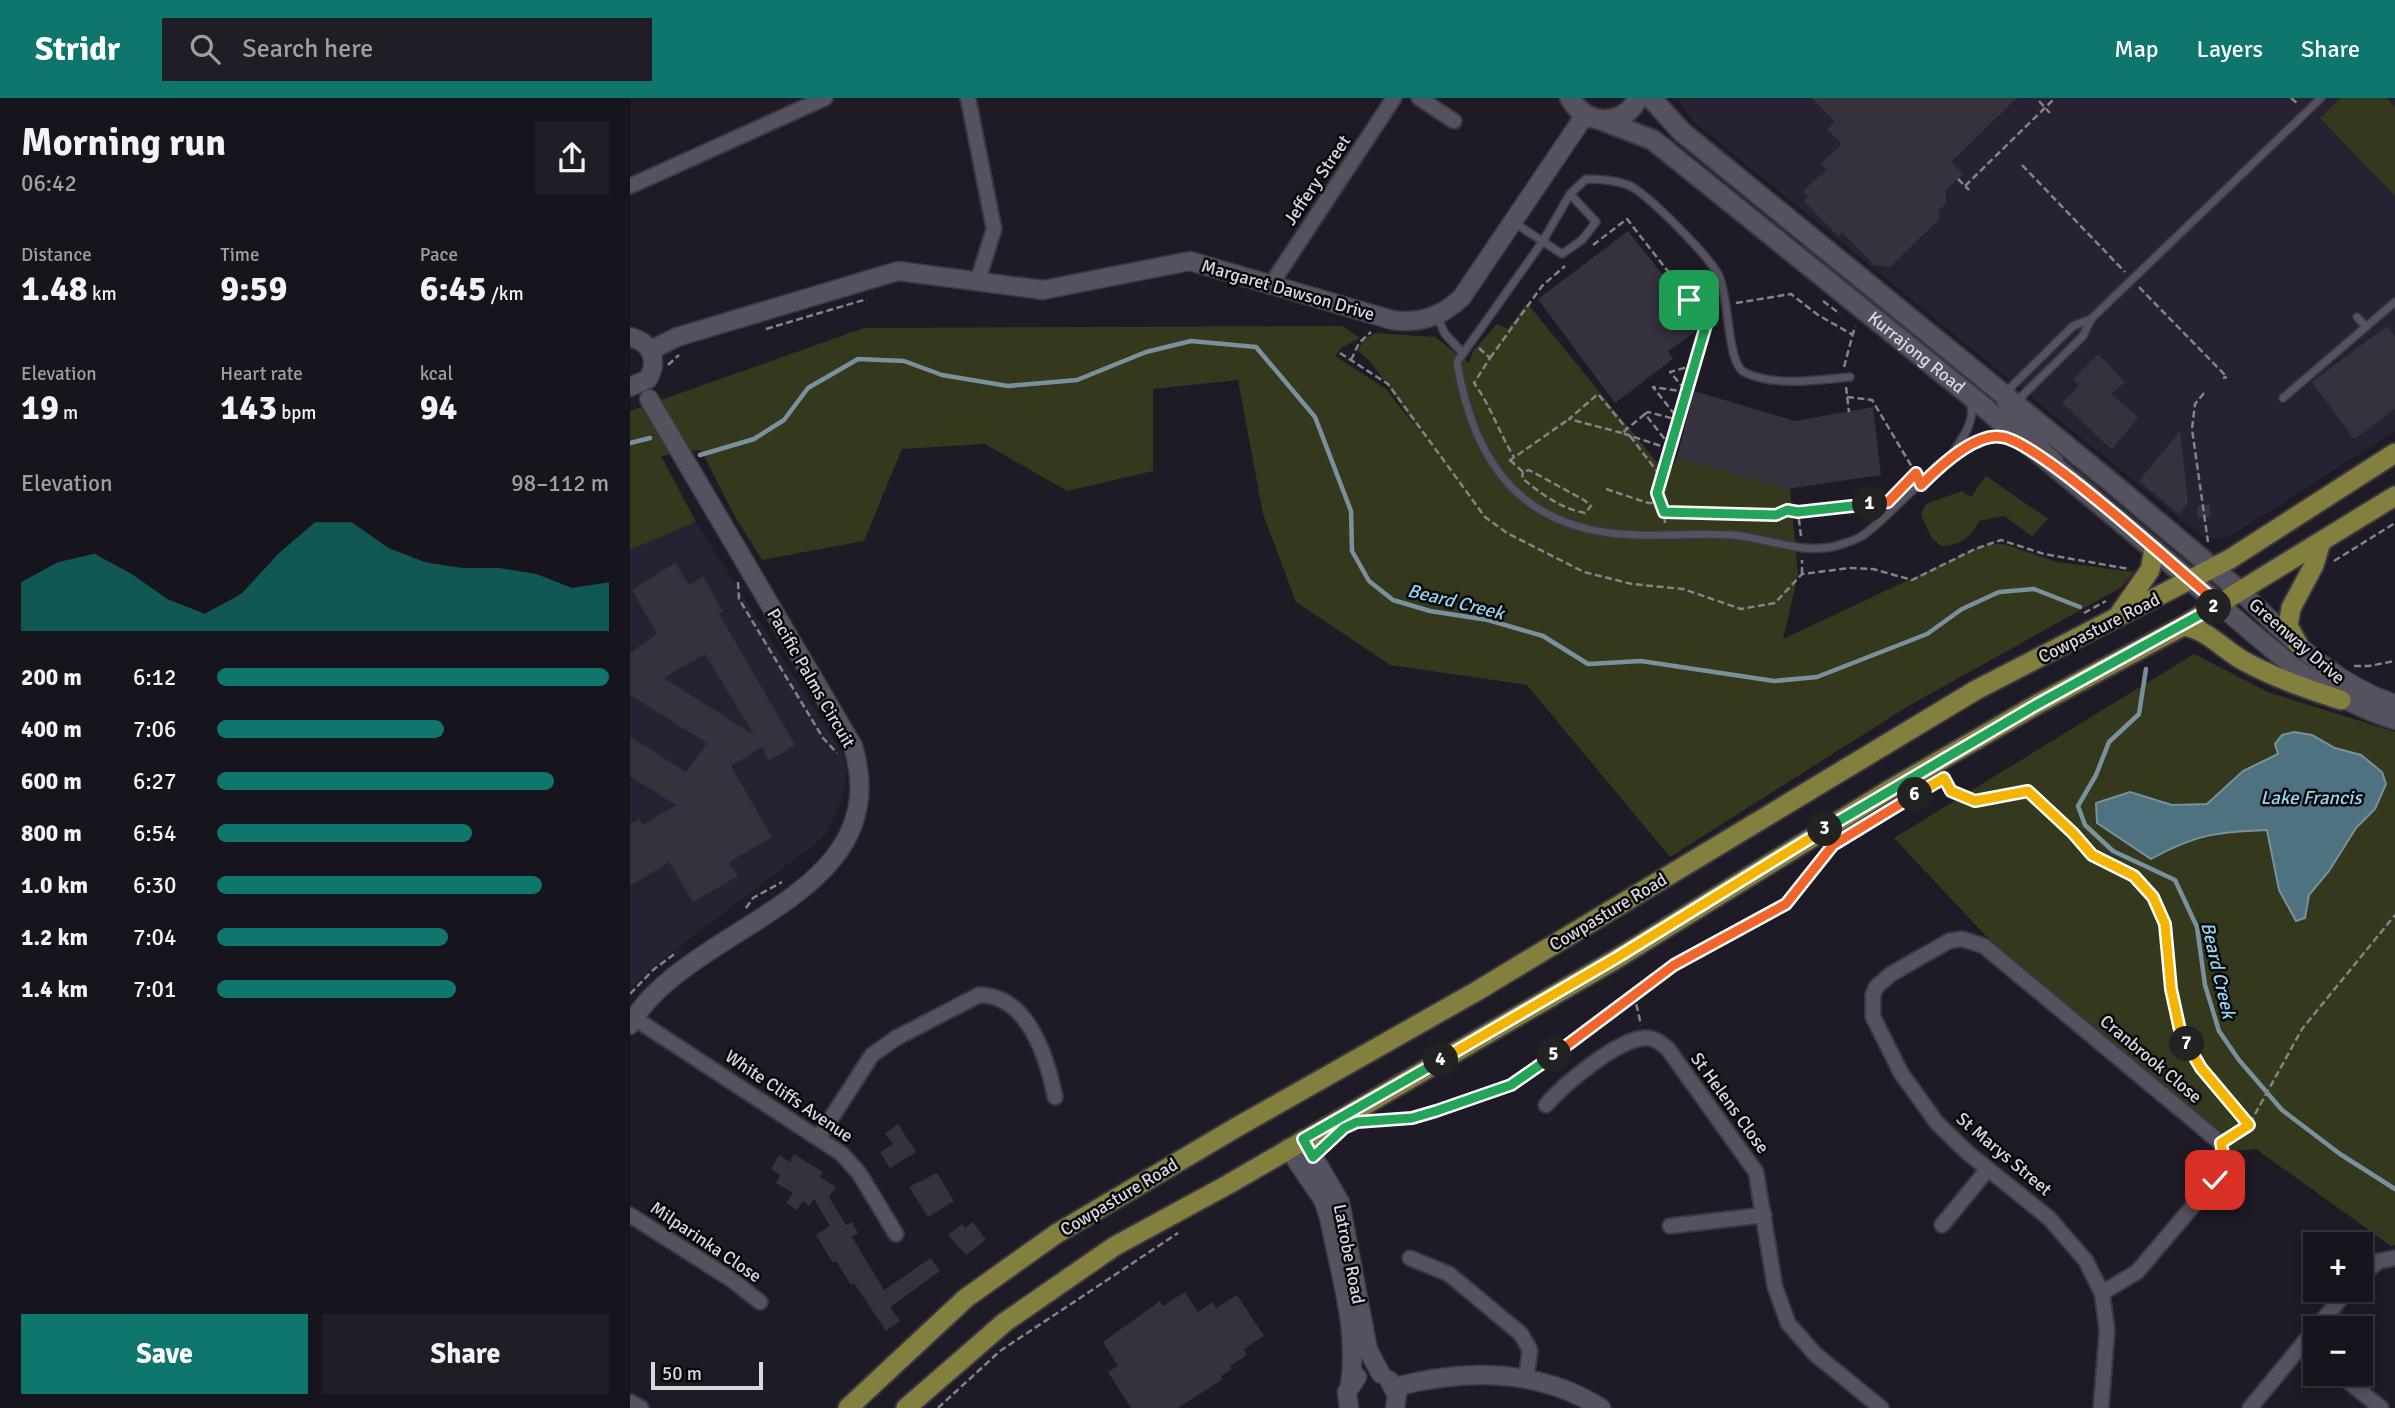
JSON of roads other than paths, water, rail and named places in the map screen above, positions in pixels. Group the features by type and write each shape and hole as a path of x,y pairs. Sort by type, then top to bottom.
{"main road":[{"path":"1570,98 1593,118 1621,117 1638,98"},
{"name":"Kurrajong Road","path":"1651,98 1682,132 2240,591"},
{"name":"Kurrajong Road","path":"1593,118 1653,140 1967,393 2219,604"},
{"name":"Cowpasture Road","path":"848,1408 965,1298 1056,1234 1237,1127 1489,984 1976,690 2213,568 2395,453"},
{"name":"Cowpasture Road","path":"906,1408 947,1369 1041,1296 1115,1247 1616,958 1900,783 2183,626 2395,496"},
{"path":"2298,644 2288,626 2291,608 2314,565 2320,542"},
{"path":"2115,620 2150,570 2154,550"},
{"path":"2183,626 2196,627 2240,659 2273,676 2341,700"}],"street":[{"path":"630,186 825,98"},
{"path":"968,98 994,229 978,280"},
{"name":"Jeffery Street","path":"1272,283 1395,98"},
{"path":"1419,98 1454,121"},
{"name":"Margaret Dawson Drive","path":"650,350 677,337 898,271 1043,290 1190,261 1392,320 1413,323 1450,309 1462,297 1513,222 1593,118"},
{"path":"630,337 638,339 650,350 654,365 640,390"},
{"name":"Pacific Palms Circuit","path":"632,1021 652,994 822,874 845,844 857,813 860,789 859,768 853,746 640,390"},
{"name":"Greenway Drive","path":"2240,591 2341,681 2395,704"},
{"name":"Greenway Drive","path":"2219,604 2285,660 2341,700 2395,720"},
{"name":"Cranbrook Close","path":"1962,939 1974,941 1993,952 2221,1143 2224,1159 2215,1180 2137,1272 2123,1283 2102,1293"},
{"name":"St Marys Street","path":"1962,939 1937,946 1876,987 1871,1004 1879,1033 1913,1092 1952,1139 2063,1231 2086,1261 2102,1293 2108,1344 2101,1408"},
{"path":"819,1137 872,1055 918,1026 979,995 994,995 1008,1000 1022,1015 1048,1062 1055,1097"},
{"name":"White Cliffs Avenue","path":"632,1021 819,1137 854,1166 895,1234"},
{"name":"St Helens Close","path":"1546,1105 1573,1076 1629,1043 1644,1038 1659,1042 1668,1049 1751,1160 1760,1182 1775,1287 1788,1323 1815,1354 1881,1408"},
{"name":"Latrobe Road","path":"1296,1143 1340,1202 1368,1350 1381,1374"},
{"name":"Latrobe Road","path":"1296,1143 1329,1217 1351,1336 1353,1360 1346,1399 1349,1408"},
{"path":"1942,1225 1988,1169"},
{"name":"Milparinka Close","path":"630,1215 732,1280 760,1302"},
{"path":"1670,1226 1764,1215"},
{"path":"1410,1258 1449,1274 1521,1334 1530,1350 1526,1379"},
{"path":"2373,1266 2379,1261 2395,1258"},
{"path":"2327,1316 2338,1302"},
{"path":"2250,1408 2303,1344"},
{"path":"1350,1385 1367,1373 1381,1374 1395,1387 1395,1408"},
{"path":"1395,1387 1461,1374 1526,1379 1578,1396 1601,1408"},
{"path":"2354,1386 2381,1408"},
{"path":"630,1402 641,1408"}],"lane":[{"path":"2106,509 2048,447 2006,412 2001,404 2022,396 2083,336 2091,319 2320,98"},
{"path":"1850,377 1787,382 1743,372 1734,362 1719,276 1702,254 1650,200 1629,185 1586,179 1570,194 1543,241 1457,362 1462,396 1478,440 1509,486 1539,512 1597,531 1636,535 1734,535 1821,549 1861,537 1950,457 1968,428 1972,410 1967,393"},
{"path":"1513,222 1562,254 1581,240 1596,222 1570,194"},
{"path":"2283,398 2395,302"},
{"path":"1436,315 1445,334 1462,352"},
{"path":"2357,317 2366,327"},
{"path":"2011,400 2073,326 2091,319"},
{"path":"1950,457 1983,439 2002,436 2054,466"}],"water":[{"name":"Lake Francis","path":"2294,732 2312,735 2335,748 2361,755 2382,772 2386,784 2375,809 2356,828 2329,871 2309,895 2305,918 2296,921 2279,890 2267,830 2194,839 2151,859 2097,823 2096,803 2130,792 2172,805 2207,804 2243,771 2278,754 2275,744 2282,735"}],"waterway":[{"name":"Beard Creek","path":"700,455 754,439 784,420 808,388 858,359 904,361 942,375 1008,386 1077,380 1146,352 1191,341 1256,347 1315,417 1351,511 1352,551 1369,581 1393,600 1430,611 1488,620 1543,636 1588,664 1641,661 1774,681 1817,677 1927,634 1962,609 1999,592 2034,589 2080,607"},
{"name":"Beard Creek","path":"630,443 650,438"},
{"name":"Beard Creek","path":"2146,669 2139,714 2109,742 2096,775 2078,806 2085,825 2113,851 2175,880 2197,927 2205,985 2219,1031 2239,1060 2282,1110 2340,1154 2395,1189"}]}
